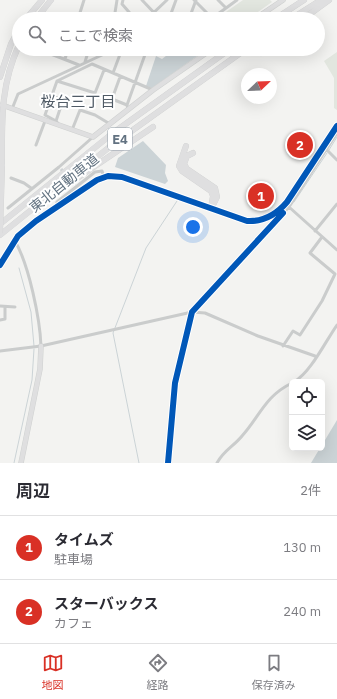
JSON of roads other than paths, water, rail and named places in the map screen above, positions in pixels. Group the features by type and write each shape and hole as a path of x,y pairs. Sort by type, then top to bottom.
{"highway":[{"path":"32,12 42,0"},
{"path":"41,12 50,0"},
{"path":"286,12 304,0"},
{"path":"302,12 320,0"},
{"path":"313,12 329,0"},
{"path":"0,76 12,42"},
{"path":"0,234 2,166 1,105 7,76 15,56"},
{"name":"東北自動車道","path":"0,224 113,133 220,56"},
{"name":"東北自動車道","path":"0,234 130,131 236,56"},
{"path":"45,198 71,184 122,146 153,127"},
{"path":"186,146 179,166 182,171 211,191 213,196 211,208"},
{"path":"193,153 187,156 184,164 187,169 216,190 216,201 211,208"}],"street":[{"path":"80,12 84,0"},
{"path":"115,12 117,0"},
{"path":"123,0 122,4 129,12"},
{"path":"142,0 154,12 167,0"},
{"path":"172,12 176,0"},
{"path":"195,0 206,12"},
{"path":"191,12 195,0"},
{"path":"218,0 226,8"},
{"path":"221,12 237,0"},
{"path":"265,12 283,0"},
{"path":"57,56 82,64 84,68"},
{"path":"82,64 86,56"},
{"path":"12,109 18,94 100,56"},
{"path":"113,73 119,56"},
{"path":"127,108 145,56"},
{"path":"8,208 31,188 60,168 127,108 202,56"},
{"path":"59,126 56,121 45,115 57,81 92,64 153,90"},
{"path":"57,81 95,94 104,70"},
{"path":"120,77 112,99 127,108"},
{"path":"52,96 63,100 56,121"},
{"path":"1,105 93,137"},
{"path":"72,130 80,110 95,115 110,124"},
{"path":"36,145 45,121"},
{"path":"0,265 14,241 23,231 89,184 104,177 122,177 247,220 261,220 274,215 287,202 337,126"},
{"path":"168,463 175,383 192,312 289,207 337,133"},
{"path":"326,149 337,160"},
{"path":"56,207 56,202 95,172 102,170 104,177"},
{"path":"11,178 24,183 31,188"},
{"path":"315,231 337,204"},
{"path":"289,207 337,250"},
{"path":"283,346 293,331 300,335 336,275 310,253 322,237"},
{"path":"14,241 20,250 29,281 39,326 41,346 40,368 21,463"},
{"path":"0,306 15,307"},
{"path":"0,320 5,319 5,306"},
{"path":"0,351 41,346 192,312 205,313 283,346 315,356"},
{"path":"298,379 337,325"},
{"path":"217,463 223,453 243,435 273,395 289,385"}],"waterway":[{"path":"329,150 337,137"},
{"path":"294,202 327,153"},
{"path":"139,463 113,333 146,248 177,201"},
{"path":"195,311 278,221"},
{"path":"19,268 31,312 34,346"},
{"path":"191,323 193,314"},
{"path":"14,463 32,380 34,349"},
{"path":"175,403 181,363"},
{"path":"170,463 172,436"}],"tunnel":[{"path":"61,169 76,187"}],"place":[{"name":"スターバックス","path":"300,145"},
{"name":"タイムズ","path":"261,196"}],"district":[{"name":"桜台三丁目","path":"78,101"}]}
